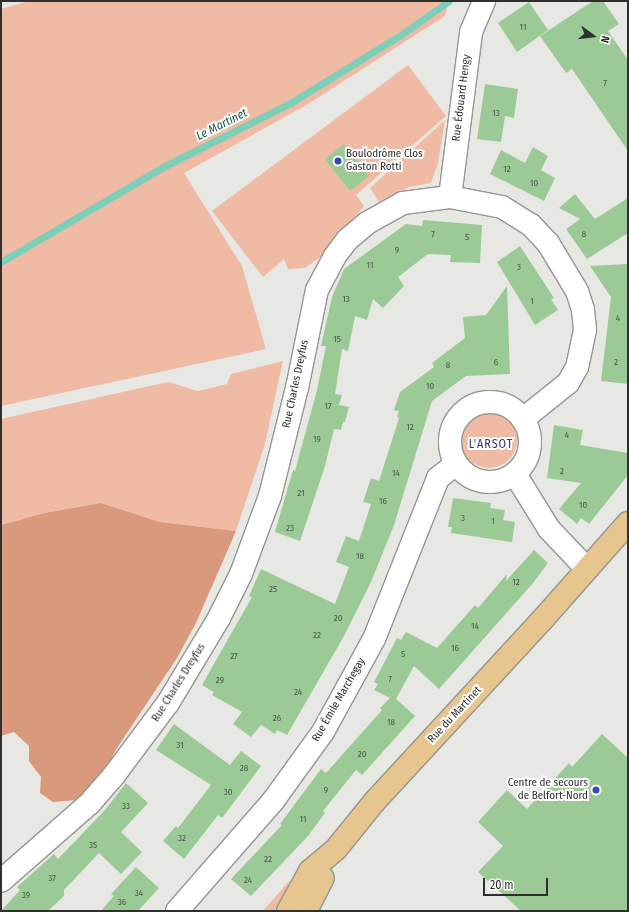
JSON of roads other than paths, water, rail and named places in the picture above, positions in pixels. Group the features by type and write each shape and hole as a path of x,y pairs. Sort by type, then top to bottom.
{"main road":[{"name":"Rue du Martinet","path":"288,911 310,871 336,849 375,801 628,523"},
{"path":"306,911 336,849"}],"street":[{"name":"Rue Édouard Hengy","path":"450,197 471,32 484,1"},
{"name":"Rue Charles Dreyfus","path":"1,881 90,803 115,774 168,703 222,613 241,574 270,496 297,388 312,308 330,264 348,240 368,223 393,208 416,200 450,197 502,207 530,225 548,243 570,275 583,310 585,330 577,367 568,383 523,419"},
{"path":"487,401 501,403 514,409 523,419 529,430 529,454 515,474 504,480 484,482 465,474 456,464 450,451 450,438 454,424 462,412 473,405 487,401"},
{"name":"Rue Émile Marchegay","path":"177,911 273,801 323,732 374,639 438,478 456,464"},
{"path":"515,474 549,529 587,569"}],"waterway":[{"name":"Le Martinet","path":"1,262 163,167 292,102 402,34 449,1"}],"place":[{"name":"Boulodrôme Clos Gaston Rotti","path":"338,161"},
{"name":"Centre de secours de Belfort-Nord","path":"596,790"}],"district":[{"name":"L'ARSOT","path":"491,445"}]}
